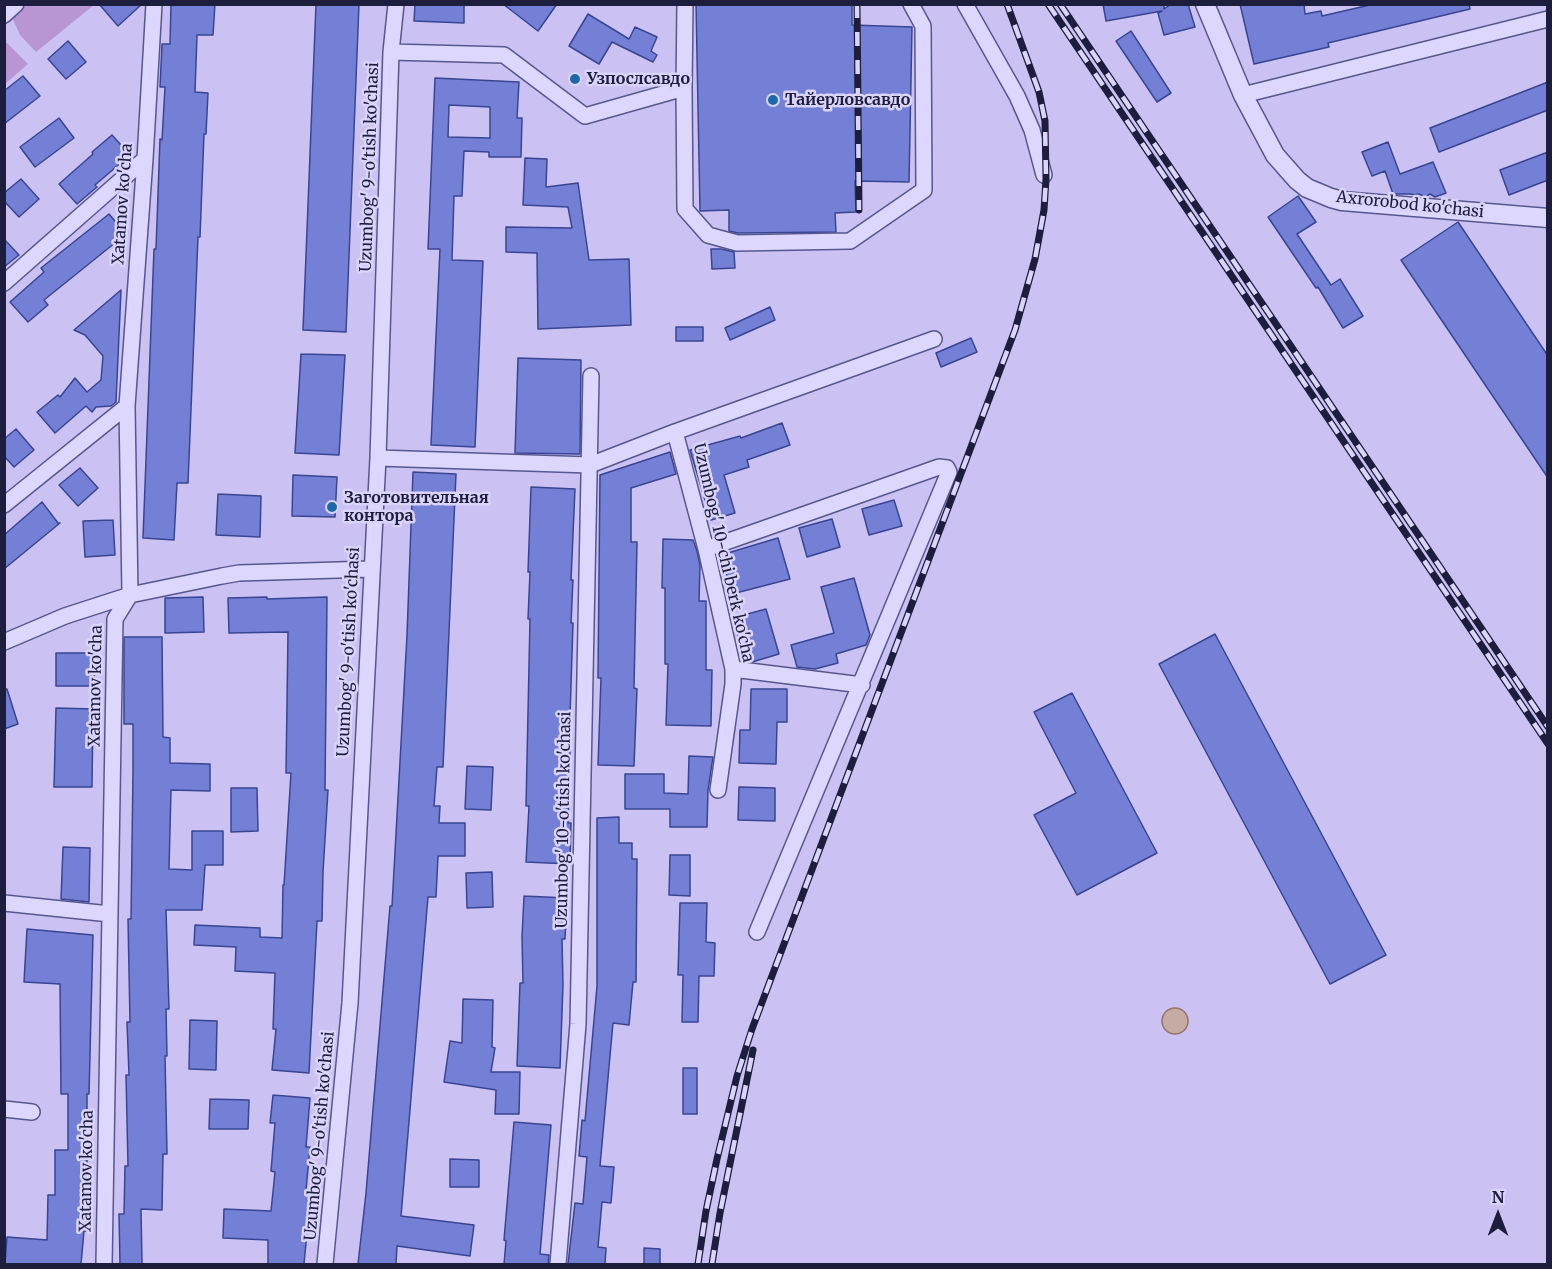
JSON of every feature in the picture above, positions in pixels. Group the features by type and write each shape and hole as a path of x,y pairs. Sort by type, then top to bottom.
{"street":[{"path":"4,15 16,4"},
{"name":"Xatamov ko'cha","path":"104,1264 115,619 130,595 127,406 154,4"},
{"name":"Uzumbog' 9-o'tish ko'chasi","path":"325,1264 350,1003 378,458 392,52 396,4"},
{"path":"685,4 685,209 708,235 736,243 850,241 924,190 923,26 911,4"},
{"path":"965,4 1017,96 1032,129 1044,175"},
{"name":"Axrorobod ko'chasi","path":"1204,4 1243,95 1281,162 1296,180 1320,194 1342,201 1548,218"},
{"path":"1243,95 1548,19"},
{"path":"392,52 504,55 585,116 684,88"},
{"path":"4,283 145,159"},
{"path":"378,458 590,465 934,339"},
{"name":"Uzumbog' 10-o'tish ko'chasi","path":"558,1264 578,1024 591,376"},
{"path":"7,499 127,406"},
{"name":"Uzumbog' 10-chi berk ko'cha","path":"675,432 706,549 733,669 733,684 718,790"},
{"path":"706,549 939,467 947,468 949,472 757,932"},
{"path":"4,642 65,616 130,595 238,573 371,569"},
{"path":"733,669 862,685"},
{"path":"4,903 110,914"},
{"path":"4,1109 32,1112"}],"shaded area":[{"path":"26,5 94,5 36,52 20,35 12,17"},
{"path":"4,40 28,64 5,84 4,84"},
{"path":"1175,1008 1184,1012 1188,1021 1184,1030 1175,1034 1166,1030 1162,1021 1166,1012"}],"building":[{"path":"99,4 142,4 118,26"},
{"path":"171,4 215,4 213,35 197,35 195,92 208,93 200,237 198,237 188,483 177,483 174,540 143,538 154,249 156,249 160,139 162,140 165,87 160,87 162,44 170,44"},
{"path":"316,4 359,4 346,332 303,330"},
{"path":"415,4 464,4 464,23 414,21"},
{"path":"503,4 557,4 538,31"},
{"path":"696,4 852,4 852,25 912,27 909,182 855,181 856,212 835,213 836,232 738,233 729,231 729,210 700,211"},
{"path":"1103,4 1164,4 1164,9 1171,4 1188,4 1195,27 1164,35 1158,13 1162,11 1106,21"},
{"path":"1240,4 1304,4 1305,14 1321,11 1322,16 1374,4 1469,4 1470,9 1328,43 1329,47 1254,64"},
{"path":"588,14 629,39 635,27 657,37 651,51 657,55 653,62 612,42 599,64 569,46"},
{"path":"1131,31 1171,93 1157,102 1116,41"},
{"path":"68,41 86,62 66,79 48,59"},
{"path":"23,76 40,96 4,124 4,91"},
{"path":"435,78 519,82 517,118 522,118 521,157 489,157 489,152 464,151 462,196 454,196 452,260 483,261 475,447 431,445 440,249 428,249","holes":["449,105 490,107 490,138 448,137"]},
{"path":"1548,82 1548,110 1439,152 1430,128"},
{"path":"59,118 74,138 35,167 20,147"},
{"path":"112,135 130,155 77,204 59,184"},
{"path":"1388,142 1400,174 1433,162 1446,193 1435,197 1430,194 1425,197 1419,194 1393,194 1385,171 1372,176 1362,152"},
{"path":"1548,152 1548,180 1509,195 1500,170"},
{"path":"525,158 547,159 546,187 578,183 589,260 629,259 631,325 538,329 537,253 506,252 506,227 572,228 568,207 523,205"},
{"path":"21,179 39,199 19,217 4,201 4,193"},
{"path":"1298,196 1316,222 1297,234 1331,285 1340,279 1363,316 1343,328 1318,287 1316,288 1268,217"},
{"path":"109,214 126,234 44,300 48,305 28,322 10,302 44,272 41,268"},
{"path":"1458,222 1548,356 1548,478 1401,260"},
{"path":"4,239 19,255 4,267"},
{"path":"711,249 734,252 735,268 712,269"},
{"path":"121,290 116,402 111,406 96,407 92,412 86,406 55,433 37,412 58,395 60,397 75,378 87,392 101,380 103,356 85,335 74,330"},
{"path":"770,307 775,320 730,340 725,328"},
{"path":"676,327 703,327 703,341 676,341"},
{"path":"971,338 977,352 941,367 936,353"},
{"path":"301,354 345,355 339,455 295,453"},
{"path":"518,358 581,360 580,454 515,453"},
{"path":"782,423 790,445 747,460 749,467 724,475 735,513 711,520 690,450 740,436 741,438"},
{"path":"16,429 34,450 14,467 4,456 4,439"},
{"path":"670,452 676,474 631,488 631,542 637,542 634,688 637,689 634,766 598,765 601,678 598,678 600,475"},
{"path":"80,468 98,488 78,506 59,485"},
{"path":"413,472 456,474 443,767 437,767 434,806 440,806 439,823 465,823 465,856 438,856 436,897 428,897 401,1216 474,1225 470,1256 397,1246 396,1264 358,1264 390,906 392,906 407,635"},
{"path":"293,475 337,477 335,517 292,516"},
{"path":"531,487 575,489 571,580 573,580 571,623 573,623 568,823 571,823 570,864 526,862 529,806 526,806"},
{"path":"218,494 261,496 260,537 216,535"},
{"path":"894,500 902,526 869,535 862,509"},
{"path":"42,502 60,523 4,569 4,535"},
{"path":"832,519 840,547 807,557 799,528"},
{"path":"113,520 115,555 85,557 83,521"},
{"path":"778,538 790,579 732,594 721,555"},
{"path":"663,539 693,540 697,551 700,565 699,601 706,601 706,670 712,670 711,726 666,725 668,664 665,664"},
{"path":"854,578 870,635 866,645 836,654 838,663 815,669 797,667 791,645 834,633 821,587"},
{"path":"203,597 204,632 165,633 165,598"},
{"path":"267,597 267,599 327,597 325,790 328,790 322,921 317,921 309,1073 272,1070 276,1029 273,1029 275,973 235,971 236,947 194,945 195,925 260,928 260,937 282,938 283,885 291,773 286,773 288,632 229,633 228,598"},
{"path":"766,609 779,654 752,662 746,661 733,618"},
{"path":"1215,634 1386,955 1330,984 1159,664"},
{"path":"124,637 162,637 163,737 170,738 170,763 210,764 210,791 171,790 169,869 192,870 192,831 223,831 223,865 205,865 202,910 166,910 169,1009 166,1009 167,1056 165,1056 167,1154 163,1154 162,1210 141,1209 142,1264 120,1264 119,1214 124,1214 125,1166 128,1166 126,1075 129,1075 128,919 131,919 133,772 133,724 124,724"},
{"path":"56,653 94,653 94,686 56,686"},
{"path":"7,689 18,724 4,729 4,690"},
{"path":"751,689 787,689 787,722 777,722 776,764 739,763 740,730 750,730"},
{"path":"1072,693 1157,853 1077,895 1034,815 1076,793 1034,712"},
{"path":"56,708 93,709 92,787 54,787"},
{"path":"689,756 713,757 708,790 707,827 670,827 670,809 625,809 625,774 664,774 664,793 688,794"},
{"path":"467,766 493,767 491,810 465,809"},
{"path":"739,787 775,788 775,821 738,820"},
{"path":"231,788 257,788 258,831 231,832"},
{"path":"619,817 619,843 632,843 632,859 637,859 636,982 633,982 629,1025 613,1023 600,1166 614,1167 611,1203 602,1202 598,1247 606,1248 605,1264 568,1264 575,1203 583,1204 587,1157 579,1156 582,1120 585,1121 597,986 597,818"},
{"path":"63,847 90,848 89,902 61,899"},
{"path":"670,855 690,855 690,896 669,895"},
{"path":"492,872 493,907 467,908 466,873"},
{"path":"524,896 567,898 565,939 562,939 560,1068 517,1066 520,983 523,983"},
{"path":"680,903 707,903 706,942 715,943 714,976 699,976 698,1022 682,1022 683,975 678,975"},
{"path":"27,929 93,935 89,1094 87,1094 86,1231 84,1231 81,1264 5,1264 7,1237 47,1240 48,1195 55,1195 55,1150 68,1150 68,1094 61,1094 60,984 24,982"},
{"path":"463,999 493,1000 492,1047 495,1048 491,1072 520,1072 519,1114 495,1114 496,1090 444,1082 450,1041 462,1043"},
{"path":"190,1020 217,1021 216,1070 189,1069"},
{"path":"683,1068 697,1068 697,1114 683,1114"},
{"path":"273,1095 310,1098 306,1147 310,1147 306,1190 311,1190 304,1264 268,1264 268,1240 223,1238 224,1209 271,1211 275,1172 271,1171 275,1123 270,1123"},
{"path":"210,1099 249,1100 248,1129 209,1129"},
{"path":"514,1122 551,1125 540,1254 549,1255 548,1264 504,1264"},
{"path":"450,1159 479,1160 479,1187 450,1187"},
{"path":"644,1248 660,1249 660,1264 644,1264"}],"railway":[{"path":"857,4 859,210"},
{"path":"698,1264 717,1159 737,1076 752,1029 1015,330 1035,259 1044,210 1045,121 1039,92 1007,4"},
{"path":"1048,4 1548,744"},
{"path":"1060,4 1548,727"},
{"path":"712,1264 753,1050"}],"place":[{"name":"Узпослсавдо","path":"575,79"},
{"name":"Тайерловсавдо","path":"773,100"},
{"name":"Заготовительная контора","path":"332,507"}]}
